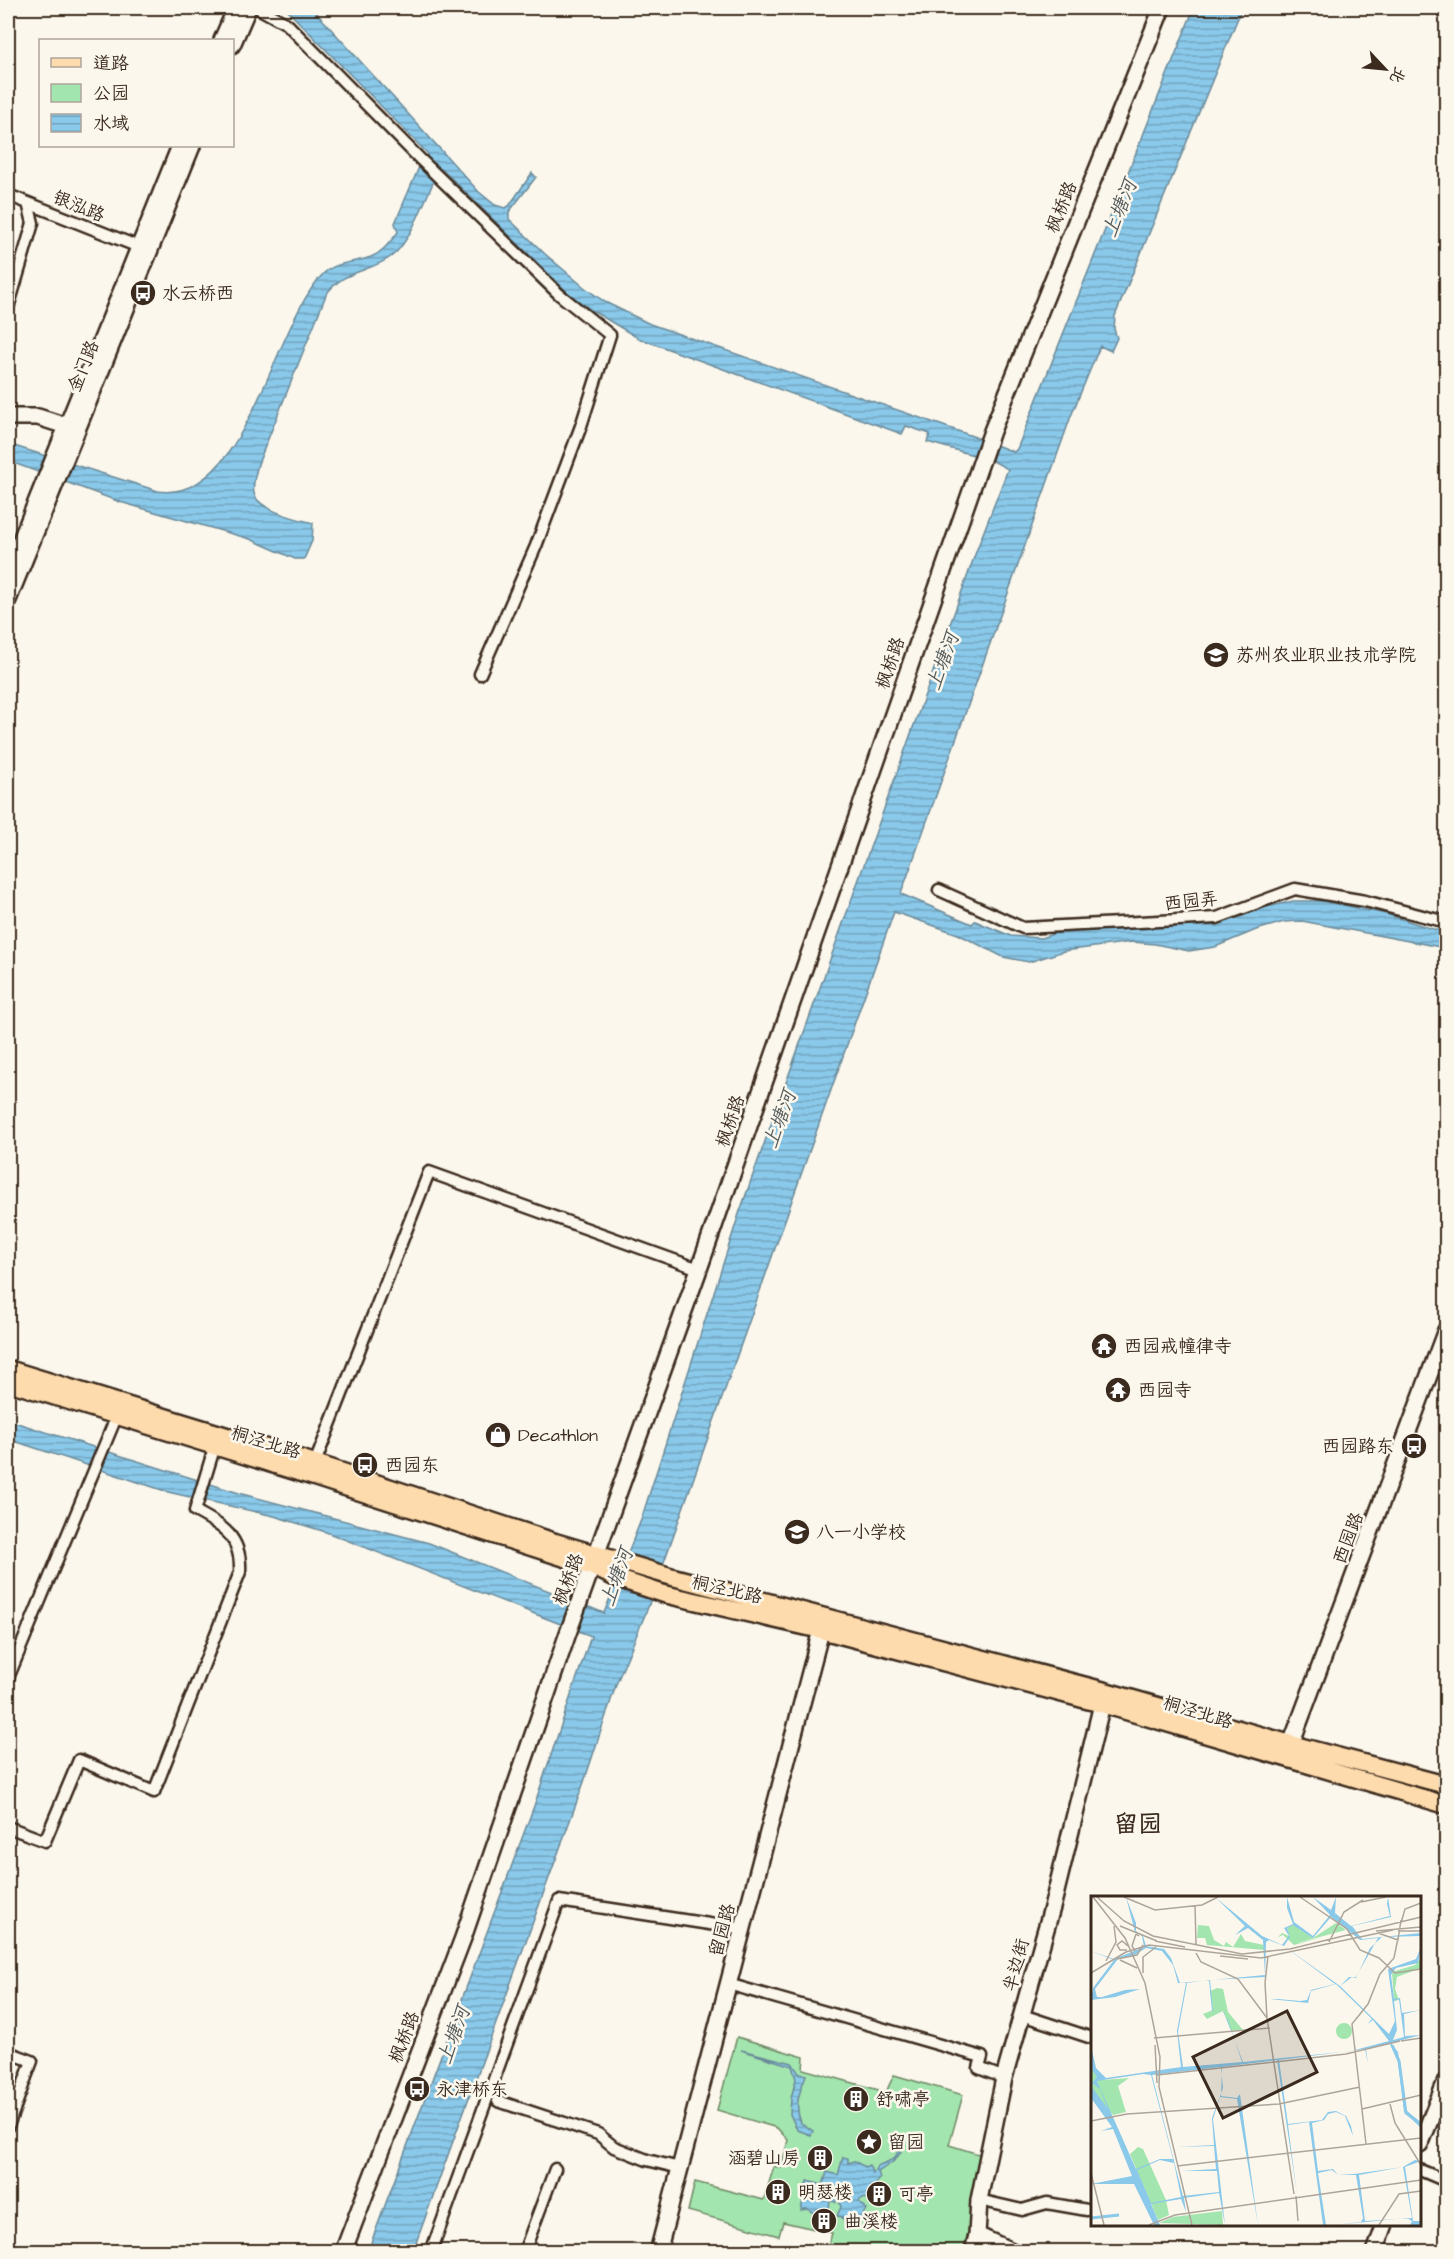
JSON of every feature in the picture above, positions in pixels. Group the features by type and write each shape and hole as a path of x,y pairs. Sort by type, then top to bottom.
{"main road":[{"path":"222,39 236,8"},
{"path":"234,40 248,8"},
{"name":"枫桥路","path":"344,2252 463,1938 568,1633 699,1269 992,431 1162,8"},
{"name":"金门路","path":"62,453 66,426 180,147"},
{"name":"金门路","path":"8,600 62,453 192,147"},
{"path":"8,417 38,417 66,426"},
{"name":"金门路","path":"8,572 51,482"},
{"name":"西园路","path":"1290,1752 1446,1330"},
{"name":"桐泾北路","path":"8,1369 216,1440 595,1561 624,1561 822,1624 1103,1697 1290,1752 1446,1805"},
{"name":"桐泾北路","path":"8,1382 117,1415 315,1463 595,1561 616,1578 664,1594 822,1624"},
{"name":"留园路","path":"658,2252 822,1624"},
{"name":"半边街","path":"973,2252 977,2235 979,2200 1004,2078 1053,1904 1103,1697"},
{"name":"桐泾北路","path":"1290,1752 1446,1785"},
{"path":"1421,2140 1446,2081"},
{"path":"1375,2252 1385,2226"},
{"path":"977,2235 1014,2252"}],"street":[{"path":"258,8 287,24 446,185 561,295 610,335 581,426 536,546 480,674"},
{"name":"银泓路","path":"8,195 139,247"},
{"path":"8,308 33,223 28,203"},
{"name":"西园弄","path":"939,890 1023,928 1217,918 1295,889 1365,902 1446,922"},
{"path":"315,1463 429,1172 699,1269"},
{"path":"8,1678 117,1415"},
{"path":"8,1827 45,1841 79,1760 154,1792 240,1572 241,1555 232,1537 218,1524 195,1511 216,1440"},
{"path":"431,2252 559,1901 742,1929"},
{"path":"728,1984 982,2057 979,2068 1004,2078"},
{"path":"1022,2016 1091,2038"},
{"path":"8,2052 32,2061 8,2126"},
{"path":"498,2101 598,2134 614,2147 647,2160 680,2168"},
{"path":"524,2252 555,2169"},
{"path":"1421,2171 1446,2181"},
{"path":"979,2200 1022,2210 1047,2203 1087,2210"}],"green space":[{"name":"留园","path":"737,2037 804,2057 803,2069 886,2092 894,2075 963,2095 949,2145 985,2156 971,2207 963,2251 827,2251 832,2233 783,2222 779,2236 688,2211 695,2182 764,2200 774,2166 781,2168 788,2140 777,2128 717,2110"}],"water":[{"name":"上塘河","path":"285,8 312,8 479,192 495,205 505,208 509,206 532,173 536,177 509,212 509,219 545,254 605,302 650,324 1014,452 1194,8 1242,8 1115,316 1114,329 1117,338 1111,351 1100,346 1071,416 901,894 972,924 975,921 1011,936 1041,938 1059,932 1211,924 1254,910 1293,901 1323,901 1386,914 1446,933 1446,948 1302,921 1284,922 1256,930 1215,947 1189,951 1132,942 1064,951 1029,962 1003,957 958,934 894,912 647,1610 617,1682 584,1782 413,2251 368,2251 534,1806 591,1636 326,1532 274,1516 168,1492 8,1439 8,1420 242,1494 429,1543 604,1613 641,1520 739,1214 977,549 1008,469 991,460 927,442 930,434 906,426 902,434 638,338 569,294 443,170 435,179 411,231 399,249 375,266 340,280 326,295 258,464 254,478 254,493 257,499 279,513 313,523 312,541 304,559 295,559 250,539 120,502 8,461 8,444 158,491 189,487 214,469 236,441 306,297 324,273 335,266 375,255 398,232 395,223 419,167 428,154"},
{"path":"741,2050 792,2063 798,2072 806,2075 799,2093 798,2110 801,2123 813,2131 811,2135 797,2130 790,2114 796,2079 792,2066"},
{"path":"899,2150 901,2152 894,2161 878,2172 880,2178 877,2181 873,2200 863,2198 860,2200 859,2202 866,2209 859,2222 848,2220 845,2224 842,2217 837,2216 841,2207 838,2198 836,2202 830,2201 829,2209 824,2210 823,2213 818,2210 814,2213 807,2209 801,2210 807,2181 823,2185 827,2172 838,2175 843,2157 848,2158 848,2163 854,2161 865,2167 869,2165 873,2174 877,2166 894,2159"}],"place":[{"name":"水云桥西","path":"143,293"},
{"name":"苏州农业职业技术学院","path":"1216,655"},
{"name":"西园戒幢律寺","path":"1104,1346"},
{"name":"西园寺","path":"1118,1390"},
{"name":"Decathlon","path":"498,1435"},
{"name":"西园路东","path":"1414,1446"},
{"name":"西园东","path":"365,1465"},
{"name":"八一小学校","path":"797,1532"},
{"name":"永津桥东","path":"417,2089"},
{"name":"舒啸亭","path":"856,2099"},
{"name":"留园","path":"869,2142"},
{"name":"涵碧山房","path":"820,2158"},
{"name":"明瑟楼","path":"778,2192"},
{"name":"可亭","path":"879,2194"},
{"name":"曲溪楼","path":"824,2221"}],"district":[{"name":"留园","path":"1138,1824"}]}
